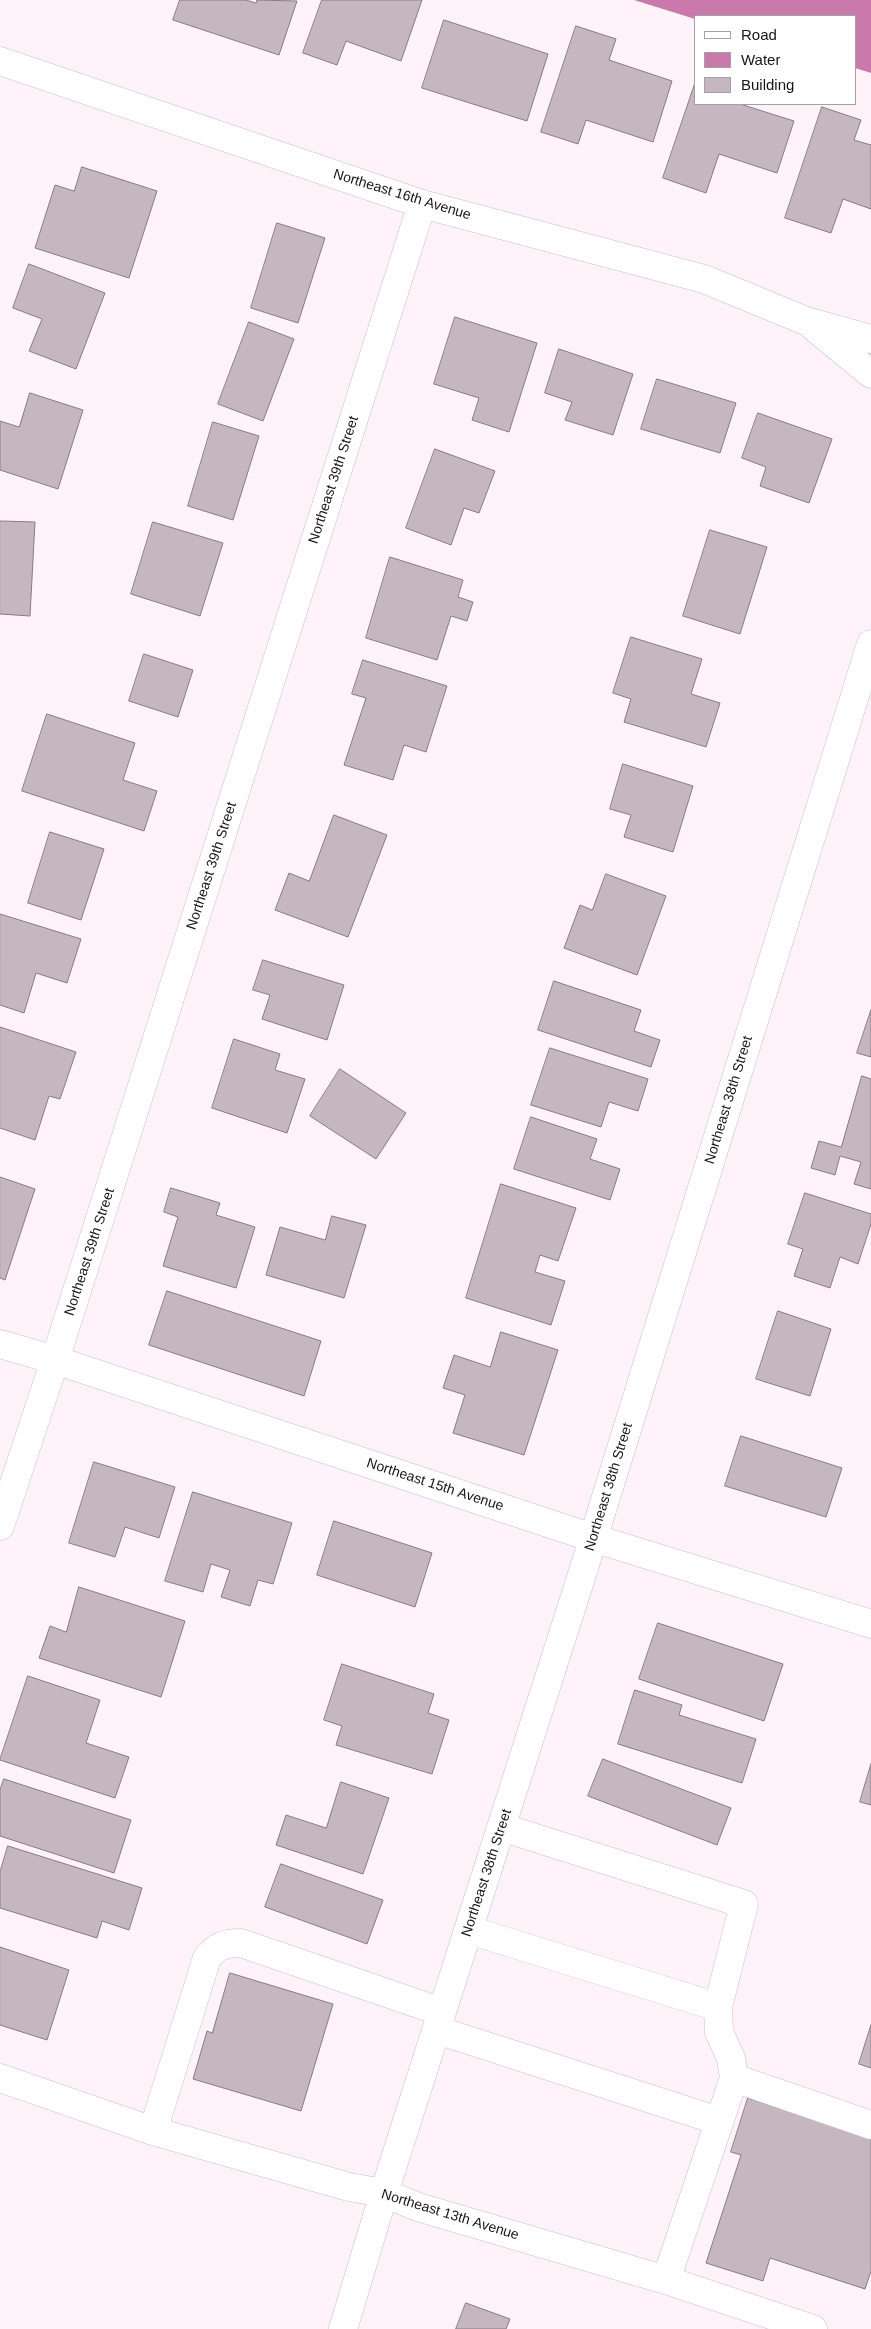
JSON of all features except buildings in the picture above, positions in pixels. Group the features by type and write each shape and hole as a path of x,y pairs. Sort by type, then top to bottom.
{"street":[{"name":"Northeast 16th Avenue","path":"0,61 422,204 704,278 806,321 871,339"},
{"name":"Northeast 39th Street","path":"0,1526 55,1360 422,204"},
{"name":"Northeast 16th Avenue","path":"806,321 871,374"},
{"name":"Northeast 38th Street","path":"343,2329 384,2193 593,1538 871,644"},
{"name":"Northeast 15th Avenue","path":"0,1344 55,1360 593,1538 871,1624"},
{"path":"501,1828 744,1904 718,2007 719,2032 731,2058 734,2078 666,2280"},
{"path":"469,1930 718,2007"},
{"path":"153,2131 207,1958 217,1946 227,1943 241,1943 440,2021 719,2121"},
{"name":"Northeast 13th Avenue","path":"0,2078 153,2131 348,2187 384,2193 418,2207 666,2280 762,2321 813,2329"},
{"path":"734,2078 871,2125"}],"water":[{"path":"634,0 871,0 871,73 856,68 856,15 694,15 694,19"}]}
